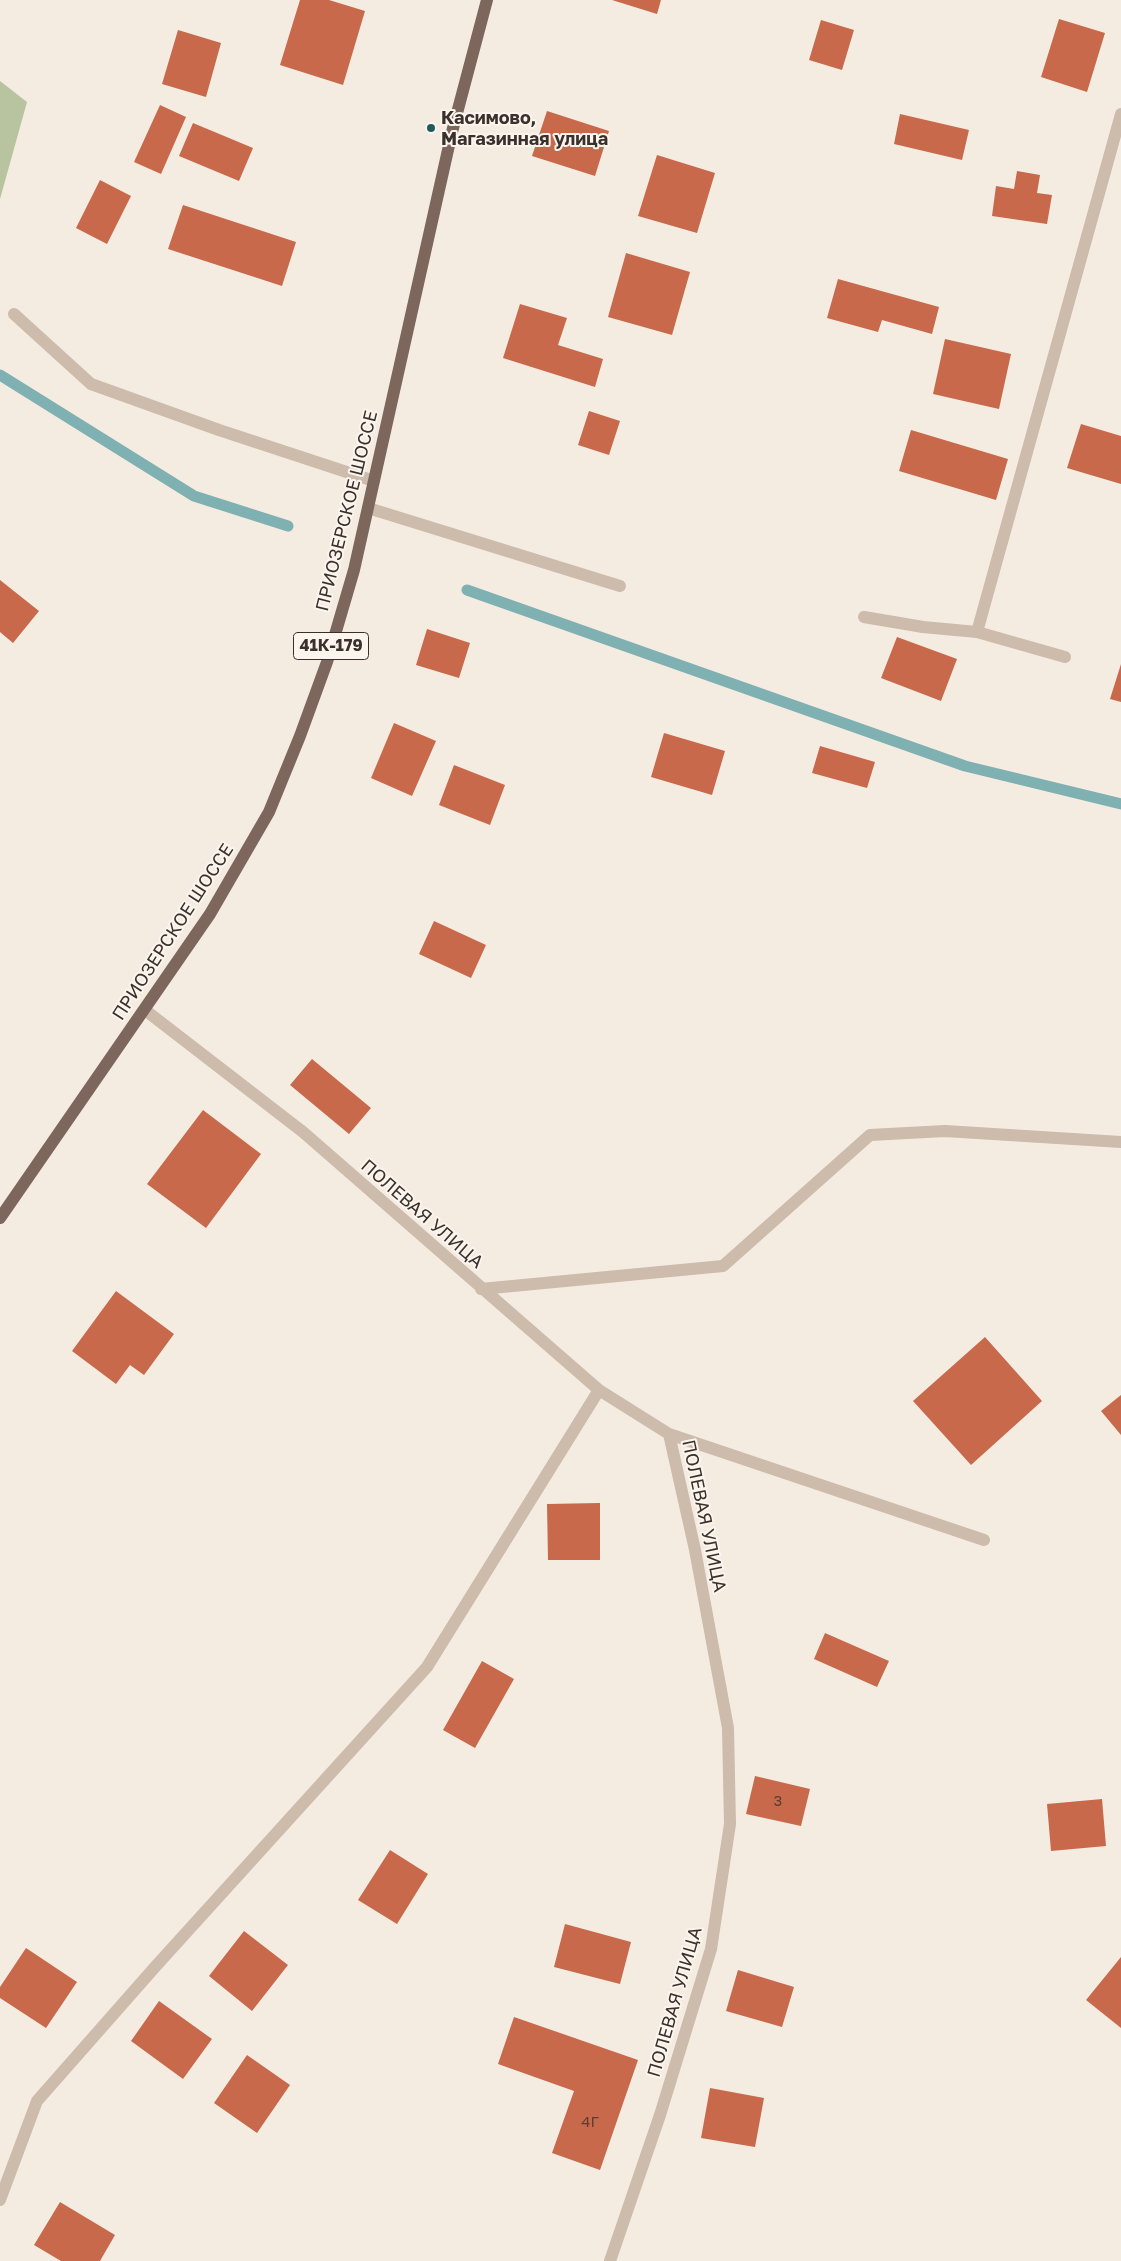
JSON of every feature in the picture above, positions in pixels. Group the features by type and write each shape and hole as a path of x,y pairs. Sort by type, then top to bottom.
{"main road":[{"name":"ПРИОЗЕРСКОЕ ШОССЕ","path":"0,1218 210,914 270,812 300,736 326,662 354,570 452,132 487,0"}],"street":[{"path":"976,632 1121,114"},
{"path":"14,314 91,384 219,430 374,481"},
{"path":"368,508 620,586"},
{"path":"864,617 924,627 976,632 1065,657"},
{"name":"ПОЛЕВАЯ УЛИЦА","path":"145,1010 304,1132 598,1390 669,1434 695,1550 728,1728 730,1824 712,1949 660,2115 610,2261"},
{"path":"481,1289 723,1266 870,1136 945,1131 1121,1142"},
{"path":"0,2200 38,2101 155,1967 427,1667 598,1390"},
{"path":"669,1434 984,1540"}],"green space":[{"path":"0,81 27,102 0,199"}],"building":[{"path":"300,0 329,0 365,11 343,85 280,65"},
{"path":"612,0 661,0 657,14"},
{"path":"1059,19 1105,33 1087,92 1041,77"},
{"path":"821,20 854,30 842,70 809,60"},
{"path":"178,30 221,43 206,97 162,84"},
{"path":"160,105 186,117 161,174 134,162"},
{"path":"547,111 609,131 595,176 532,156"},
{"path":"900,114 969,130 962,160 894,144"},
{"path":"193,123 253,148 239,181 179,156"},
{"path":"657,155 715,173 697,233 638,216"},
{"path":"1017,171 1040,175 1037,193 1052,195 1047,224 992,216 996,186 1014,189"},
{"path":"100,180 131,196 107,244 76,228"},
{"path":"183,205 296,242 282,286 168,249"},
{"path":"626,253 690,272 672,335 608,317"},
{"path":"838,279 939,307 932,334 882,320 878,332 827,318"},
{"path":"520,304 567,318 558,345 603,359 595,387 503,358"},
{"path":"945,339 1011,354 999,409 933,394"},
{"path":"589,411 620,421 609,455 578,445"},
{"path":"1081,424 1121,436 1121,484 1067,468"},
{"path":"911,430 1008,459 996,500 899,471"},
{"path":"0,580 39,611 13,643 0,632"},
{"path":"427,629 470,643 459,678 416,665"},
{"path":"897,637 957,659 941,701 881,678"},
{"path":"1121,664 1121,702 1110,699"},
{"path":"394,723 436,741 412,796 371,778"},
{"path":"664,733 725,751 712,795 651,777"},
{"path":"820,746 875,762 867,788 812,773"},
{"path":"454,765 505,785 490,825 439,805"},
{"path":"434,921 486,945 471,978 419,954"},
{"path":"312,1059 371,1108 349,1134 290,1085"},
{"path":"203,1110 261,1154 206,1228 147,1184"},
{"path":"116,1291 174,1334 144,1375 130,1365 116,1384 72,1351"},
{"path":"985,1337 1042,1401 971,1465 913,1401"},
{"path":"1121,1395 1121,1435 1101,1411"},
{"path":"600,1503 600,1560 548,1560 547,1504"},
{"path":"825,1633 889,1661 877,1687 814,1659"},
{"path":"482,1661 514,1679 475,1748 443,1730"},
{"path":"755,1776 810,1789 801,1826 746,1814"},
{"path":"1102,1799 1106,1846 1051,1851 1047,1804"},
{"path":"390,1850 428,1874 397,1924 358,1900"},
{"path":"565,1924 631,1942 620,1984 554,1967"},
{"path":"244,1931 288,1965 252,2011 209,1976"},
{"path":"26,1948 77,1982 46,2028 0,1998 0,1987"},
{"path":"1121,1957 1121,2028 1086,2000"},
{"path":"738,1970 794,1987 782,2027 726,2011"},
{"path":"159,2001 212,2039 183,2079 131,2041"},
{"path":"514,2017 638,2060 600,2170 552,2153 574,2091 498,2064"},
{"path":"247,2055 290,2085 257,2133 214,2103"},
{"path":"710,2088 764,2098 755,2147 701,2138"},
{"path":"60,2202 115,2235 100,2261 61,2261 34,2245"}],"waterway":[{"path":"0,375 194,496 288,526"},
{"path":"467,590 965,766 1121,804"}],"place":[{"name":"Касимово, Магазинная улица","path":"431,128"}]}
